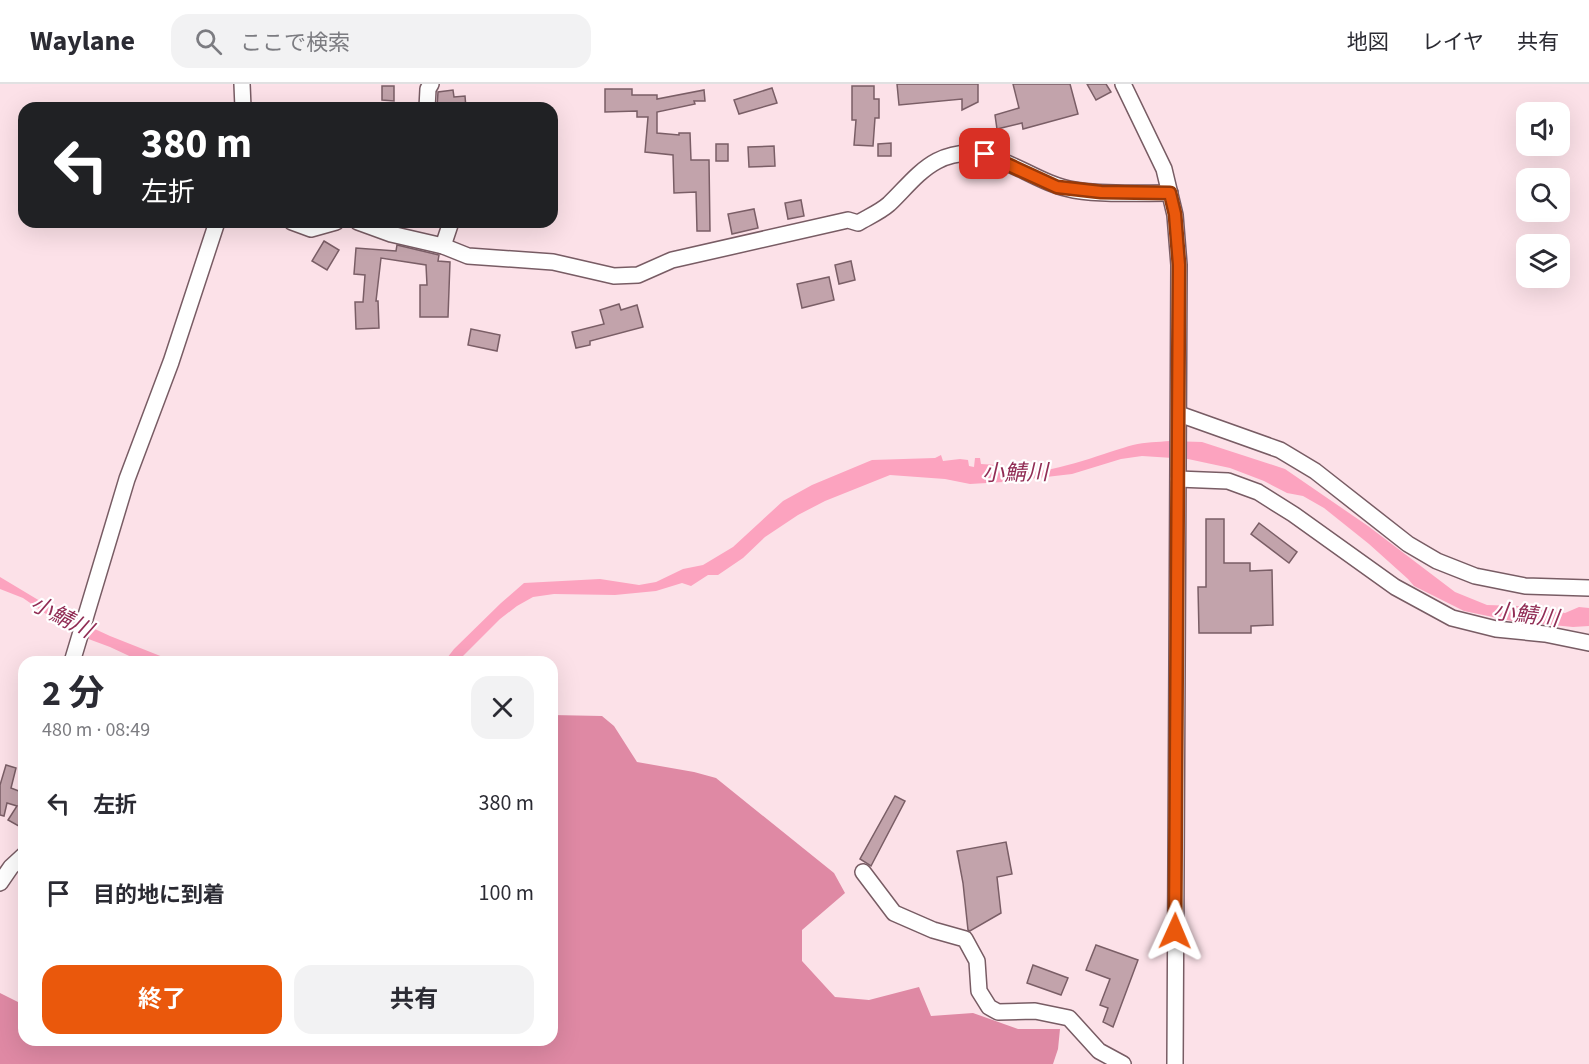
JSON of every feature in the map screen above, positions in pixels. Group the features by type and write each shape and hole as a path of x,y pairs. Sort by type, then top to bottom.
{"street":[{"path":"242,84 243,102"},
{"path":"427,102 428,89 431,84"},
{"path":"1123,84 1164,169 1175,214 1179,265 1175,1064"},
{"path":"374,228 443,246 468,256 553,262 614,276 638,275 672,260 709,250 848,220 858,223 887,206 936,162 967,153 985,154 1057,187 1101,192 1170,193"},
{"path":"74,656 128,479 171,362 215,228"},
{"path":"443,246 449,228"},
{"path":"1179,420 1280,450 1315,471 1408,544 1437,561 1475,576 1526,586 1589,588"},
{"path":"1178,475 1228,481 1258,492 1293,514 1395,587 1452,618 1496,629 1545,634 1589,644"},
{"path":"0,883 18,861"},
{"path":"863,872 894,913 933,930 965,939 977,961 979,991 988,1007 998,1011 1035,1011 1069,1018 1099,1051 1124,1064"}],"shaded area":[{"path":"558,715 602,716 614,726 637,762 716,778 834,873 845,893 802,930 802,961 835,997 869,1000 919,987 931,1016 973,1013 1018,1029 1060,1029 1058,1049 1053,1064 0,1064 0,993 18,1002 18,1046 558,1046"}],"water":[{"name":"小鯖川","path":"1202,442 1285,469 1368,526 1455,592 1487,605 1517,606 1565,613 1579,607 1589,608 1589,626 1573,627 1512,621 1464,611 1414,586 1369,544 1324,508 1303,496 1287,493 1230,468 1188,459 1142,456 1121,459 1072,474 1003,482 970,484 945,479 890,475 825,501 798,515 765,537 743,558 718,575 708,575 691,586 682,583 656,591 615,595 554,594 533,597 500,619 463,656 449,656 524,583 600,579 639,585 656,582 683,569 703,565 733,547 783,501 812,485 872,460 935,458 941,455 943,461 968,460 969,466 974,467 975,458 980,458 981,464 997,465 1009,471 1025,472 1063,466 1147,443"},
{"name":"小鯖川","path":"0,577 60,613 160,656 129,656 75,634 23,598 0,589"}],"building":[{"path":"897,84 978,84 978,102 962,110 962,99 899,105"},
{"path":"1013,84 1070,84 1078,114 1023,129 1022,123 997,129 995,115 1019,108"},
{"path":"1087,84 1106,84 1111,92 1096,100"},
{"path":"382,86 394,86 394,101 382,100"},
{"path":"852,86 874,86 874,99 879,99 879,118 875,118 873,146 854,145 856,120 852,120"},
{"path":"772,88 777,103 739,114 734,100"},
{"path":"605,89 632,89 632,95 657,95 657,99 704,90 705,101 694,101 695,104 657,112 657,133 679,135 679,133 690,133 691,160 709,160 710,231 697,231 696,192 674,193 673,155 645,152 648,117 637,117 637,111 605,112"},
{"path":"453,90 454,97 465,96 466,102 437,102 438,92"},
{"path":"891,143 891,156 878,156 878,144"},
{"path":"716,144 728,144 728,161 716,161"},
{"path":"774,146 775,166 749,167 748,147"},
{"path":"801,200 804,216 788,219 785,203"},
{"path":"754,209 758,228 732,234 728,214"},
{"path":"324,241 339,250 327,270 312,261"},
{"path":"397,245 439,255 438,261 450,262 448,317 420,317 420,285 427,285 426,265 381,258 376,301 378,301 379,328 356,329 355,302 363,302 365,275 354,274 356,248 396,251"},
{"path":"851,261 855,280 839,284 835,265"},
{"path":"829,277 834,300 802,308 797,284"},
{"path":"619,304 621,310 637,305 643,327 590,341 590,345 576,348 572,332 604,324 600,310"},
{"path":"471,329 500,335 497,351 468,345"},
{"path":"1206,519 1224,519 1224,563 1250,563 1250,571 1272,570 1273,625 1251,626 1251,633 1199,633 1198,587 1206,587"},
{"path":"1259,523 1297,552 1289,563 1251,534"},
{"path":"6,765 16,768 11,788 18,791 18,826 8,820 17,806 7,803 4,816 0,815 0,785"},
{"path":"895,796 905,801 871,866 860,859"},
{"path":"1006,842 1012,874 997,877 1001,913 970,931 968,930 957,851"},
{"path":"1096,945 1138,960 1113,1027 1103,1022 1108,1008 1100,1005 1110,979 1086,970"},
{"path":"1033,965 1068,978 1061,995 1027,983"}],"route":[{"path":"985,154 1057,187 1076,191 1170,193 1175,214 1179,265 1175,931"}]}
